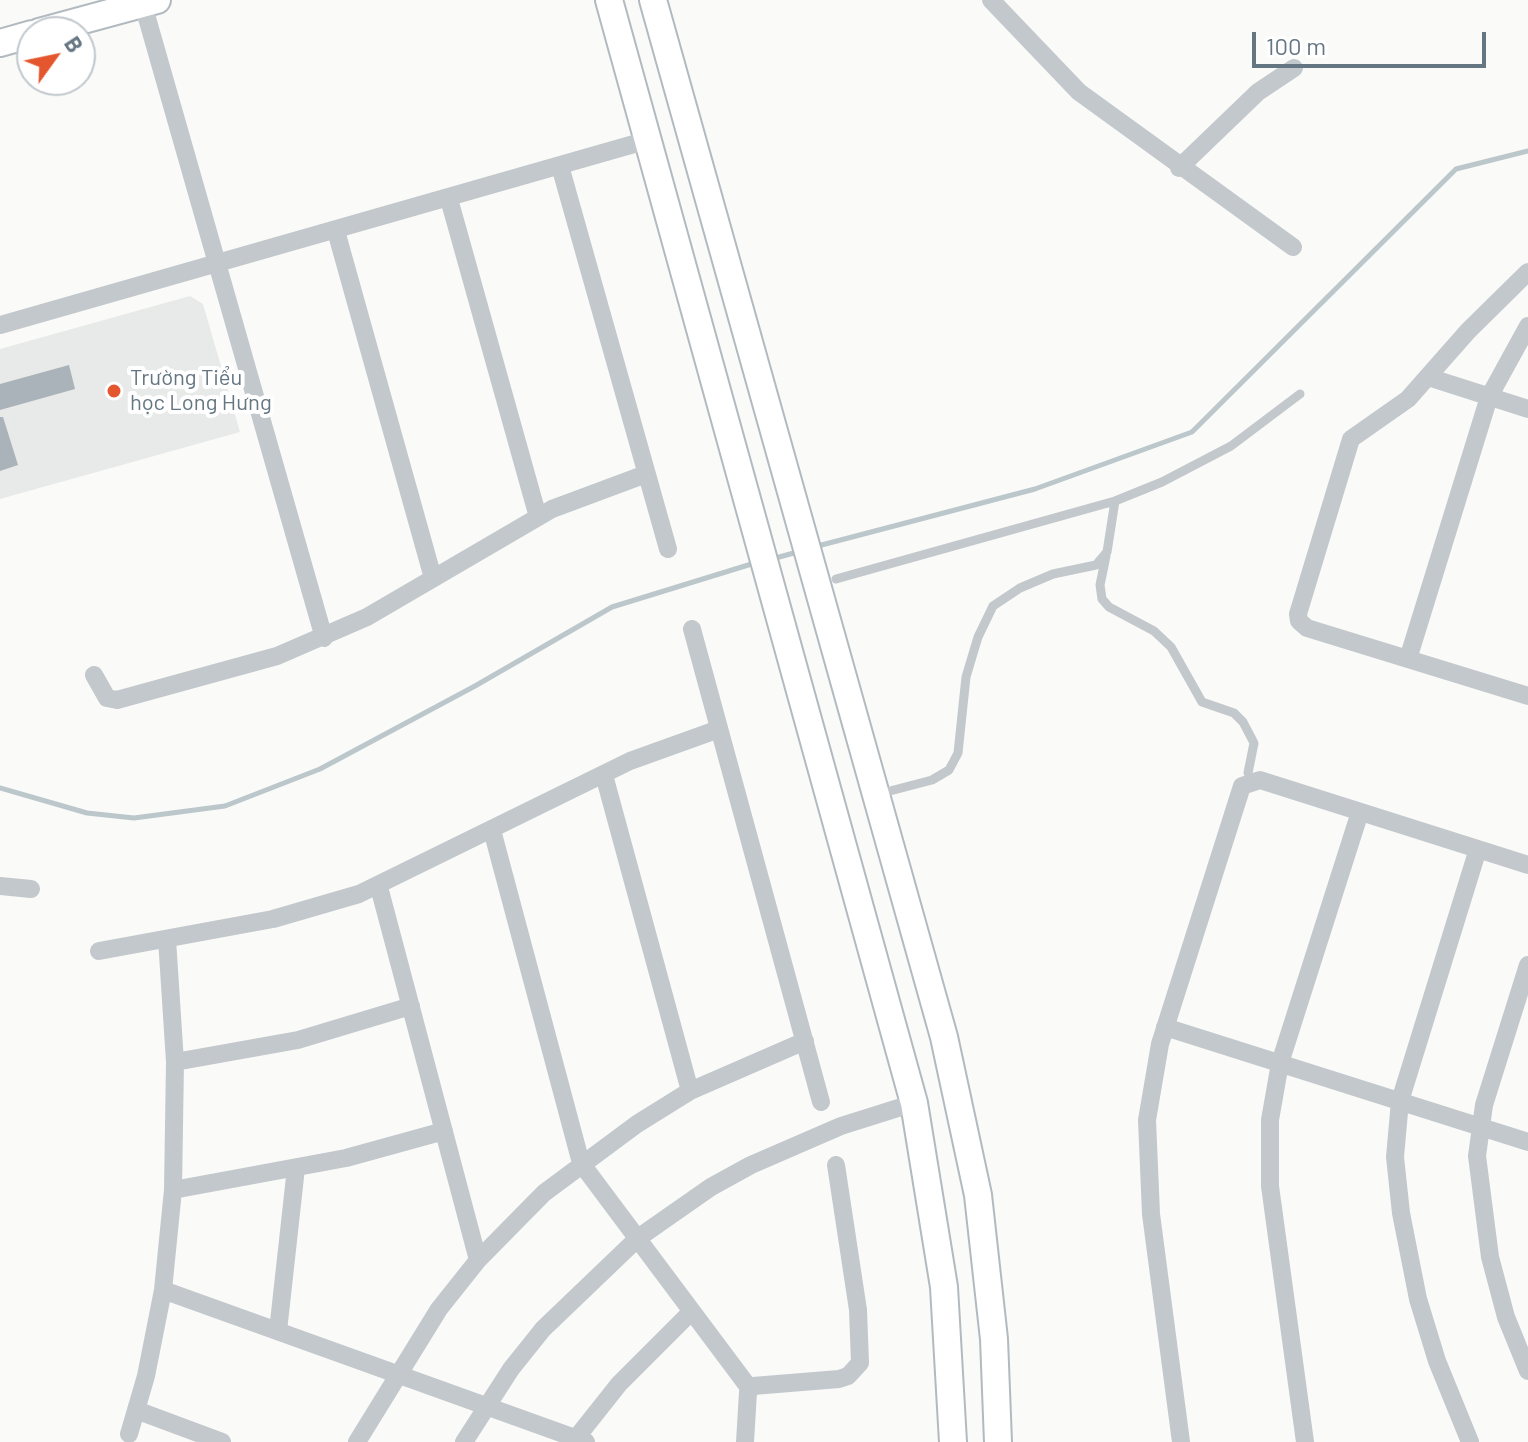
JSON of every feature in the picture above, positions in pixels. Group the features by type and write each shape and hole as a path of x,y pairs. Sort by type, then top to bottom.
{"street":[{"path":"609,0 914,1103 944,1287 953,1442"},
{"path":"653,0 958,1092 986,1260 998,1442"},
{"path":"991,0 1079,92 1179,168 1293,247"},
{"path":"96,17 150,2 218,265 324,638"},
{"path":"1179,168 1258,92 1294,68"},
{"path":"0,325 648,140"},
{"path":"560,166 668,549"},
{"path":"449,199 538,517"},
{"path":"336,231 433,578"},
{"path":"1528,272 1408,399 1351,439 1298,614 1299,621 1307,628 1528,696"},
{"path":"1408,659 1489,397 1528,326"},
{"path":"1428,377 1528,409"},
{"path":"94,675 107,698 117,700 249,664 324,638 538,517 587,494 646,474"},
{"path":"692,629 821,1102"},
{"path":"99,951 273,919 379,887 604,775 719,729"},
{"path":"604,775 690,1091"},
{"path":"1181,1442 1151,1214 1146,1149 1150,1096 1165,1027 1242,786 1260,780 1528,865"},
{"path":"1305,1442 1270,1186 1270,1120 1280,1063 1360,812"},
{"path":"492,830 581,1163 750,1389 745,1442"},
{"path":"1470,1442 1437,1361 1411,1270 1397,1185 1396,1128 1400,1101 1478,849"},
{"path":"0,886 31,889"},
{"path":"379,887 478,1260"},
{"path":"129,1434 163,1290 173,1190 175,1062 167,939"},
{"path":"1528,965 1479,1126 1479,1189 1490,1257 1506,1317 1528,1371"},
{"path":"175,1062 298,1040 411,1006"},
{"path":"1165,1027 1528,1142"},
{"path":"357,1442 396,1374 439,1309 478,1260 527,1210 581,1163 690,1091 805,1041"},
{"path":"464,1442 486,1406 543,1329 638,1238 711,1187 751,1165 826,1132 958,1092"},
{"path":"173,1190 296,1168 444,1131"},
{"path":"750,1389 762,1384 839,1379 848,1376 860,1363 856,1298 836,1165"},
{"path":"278,1331 296,1168"},
{"path":"163,1290 578,1441 638,1364 692,1311"},
{"path":"136,1410 222,1442"}],"lane":[{"path":"836,579 1115,501 1162,482 1231,446 1300,394"},
{"path":"1115,501 1100,585 1102,599 1109,607 1154,631 1171,647 1202,702 1234,713 1243,722 1254,743 1248,773"},
{"path":"890,791 932,780 949,770 958,753 966,677 978,637 993,606 1020,588 1053,574 1096,565 1107,552"}],"shaded area":[{"name":"Trường Tiểu học Long Hưng","path":"190,296 203,304 240,432 0,499 0,349"}],"building":[{"path":"69,365 75,389 0,410 0,384"},
{"path":"0,417 3,417 18,465 0,471"}],"waterway":[{"path":"814,547 1035,489 1192,432 1456,169 1528,151"},
{"path":"772,559 801,551"},
{"path":"0,788 87,813 134,818 225,806 320,769 475,686 612,607 758,562"}],"place":[{"name":"Trường Tiểu học Long Hưng","path":"114,391"}]}
